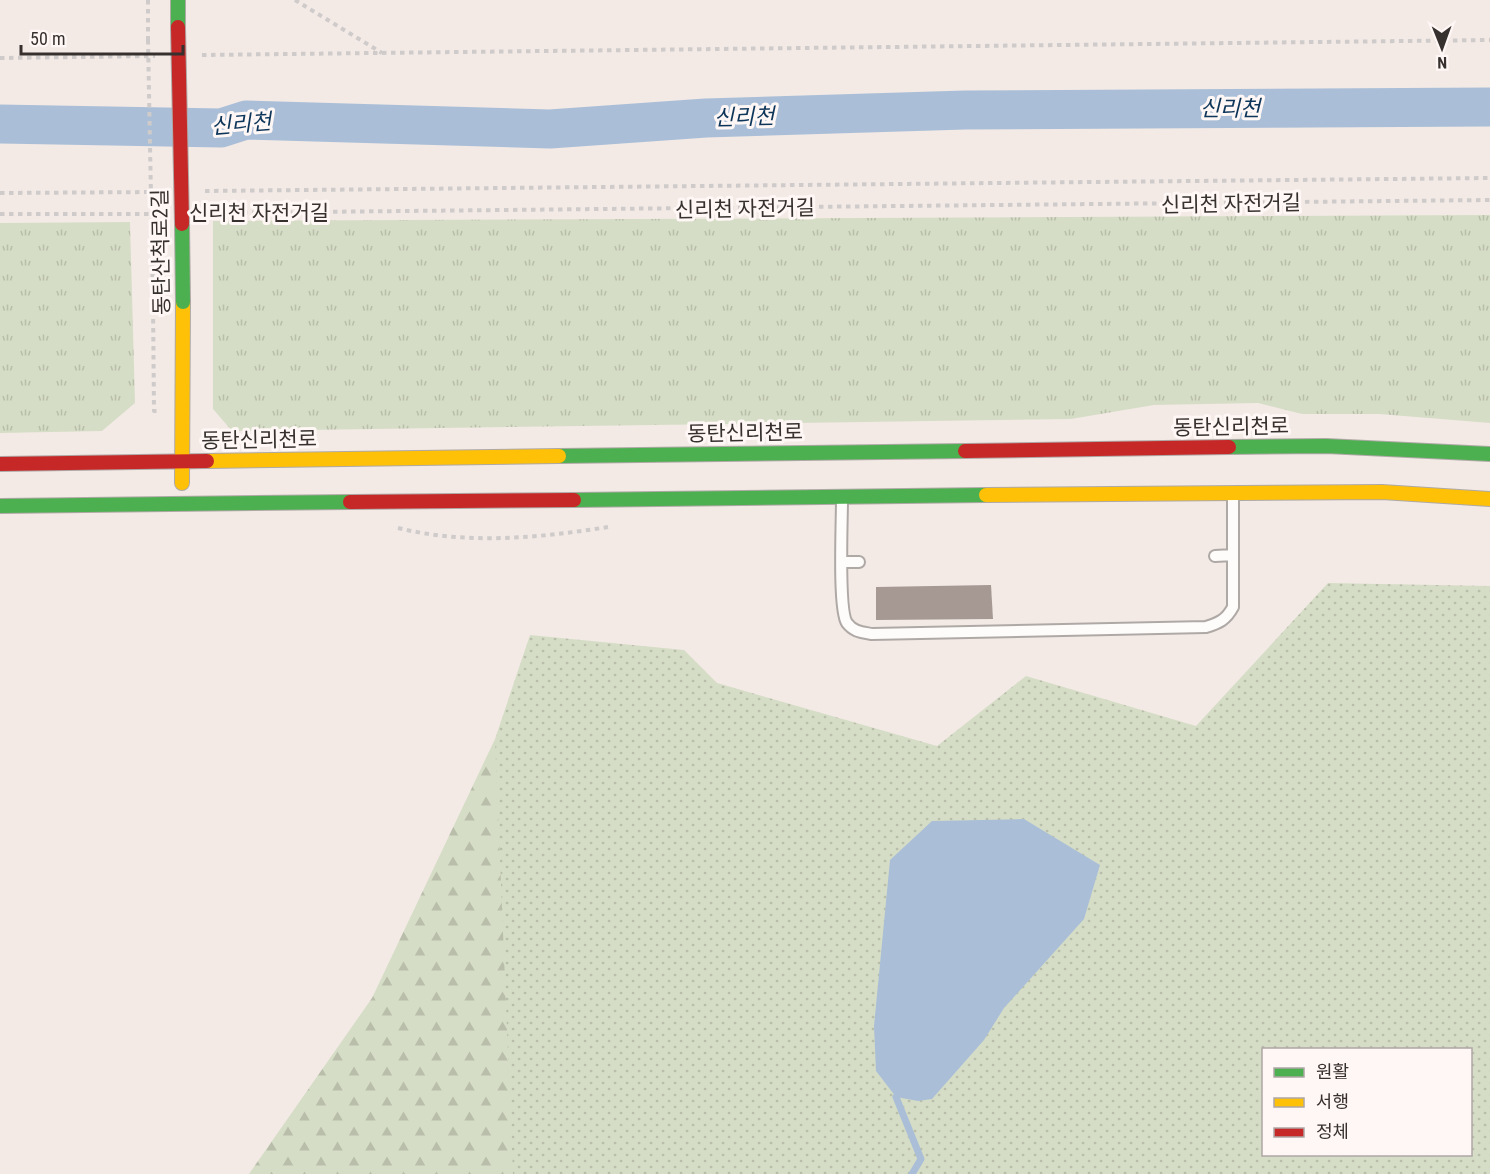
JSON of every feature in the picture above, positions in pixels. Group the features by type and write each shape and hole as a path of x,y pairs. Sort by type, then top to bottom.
{"main road":[{"name":"동탄산척로2길","path":"177,0 183,302 182,504"},
{"name":"동탄신리천로","path":"0,464 182,462 297,465 1326,446 1490,454"},
{"path":"67,463 81,487 71,505"},
{"path":"296,489 308,502"},
{"path":"0,506 1382,492 1490,499"}],"lane":[{"path":"842,497 842,602 845,621 854,631 884,634 1206,627 1221,622 1233,607 1233,493"},
{"path":"1215,556 1233,555"},
{"path":"843,562 859,562"}],"path":[{"path":"148,0 154,411"},
{"path":"295,0 382,53"},
{"path":"191,56 1490,40"},
{"path":"0,58 167,56"},
{"path":"203,191 1490,178"},
{"path":"0,193 167,191"},
{"name":"신리천 자전거길","path":"200,213 1490,200"},
{"name":"신리천 자전거길","path":"0,214 165,214"}],"green space":[{"path":"1490,215 1490,423 1379,414 1302,414 1258,403 1154,405 1071,419 232,431 213,409 213,221"},
{"path":"130,222 135,403 102,431 0,433 0,223"},
{"path":"1328,583 1490,586 1490,1174 495,1174 495,739 530,635 684,650 717,683 937,746 1026,676 1196,726"},
{"path":"495,739 513,1174 249,1174 372,998"}],"water":[{"path":"1024,819 1100,865 1084,919 1004,1008 984,1040 932,1099 918,1101 896,1097 876,1071 874,1026 890,860 932,821"}],"building":[{"path":"991,585 993,619 876,620 876,587"}],"waterway":[{"name":"신리천","path":"0,124 221,128 246,120 550,129 706,118 965,110 1490,107"},
{"path":"896,1097 921,1159 912,1174"}],"traffic: fast":[{"path":"178,0 178,27"},
{"path":"182,224 183,302"},
{"path":"1229,447 1326,446 1490,454"},
{"path":"559,456 965,451"},
{"path":"574,500 986,495"},
{"path":"0,506 350,502"}],"traffic: slow":[{"path":"182,483 183,302"},
{"path":"207,461 559,456"},
{"path":"986,495 1382,492 1490,499"}],"traffic: jam":[{"path":"178,27 182,224"},
{"path":"965,451 1229,447"},
{"path":"0,464 207,461"},
{"path":"350,502 574,500"}]}
